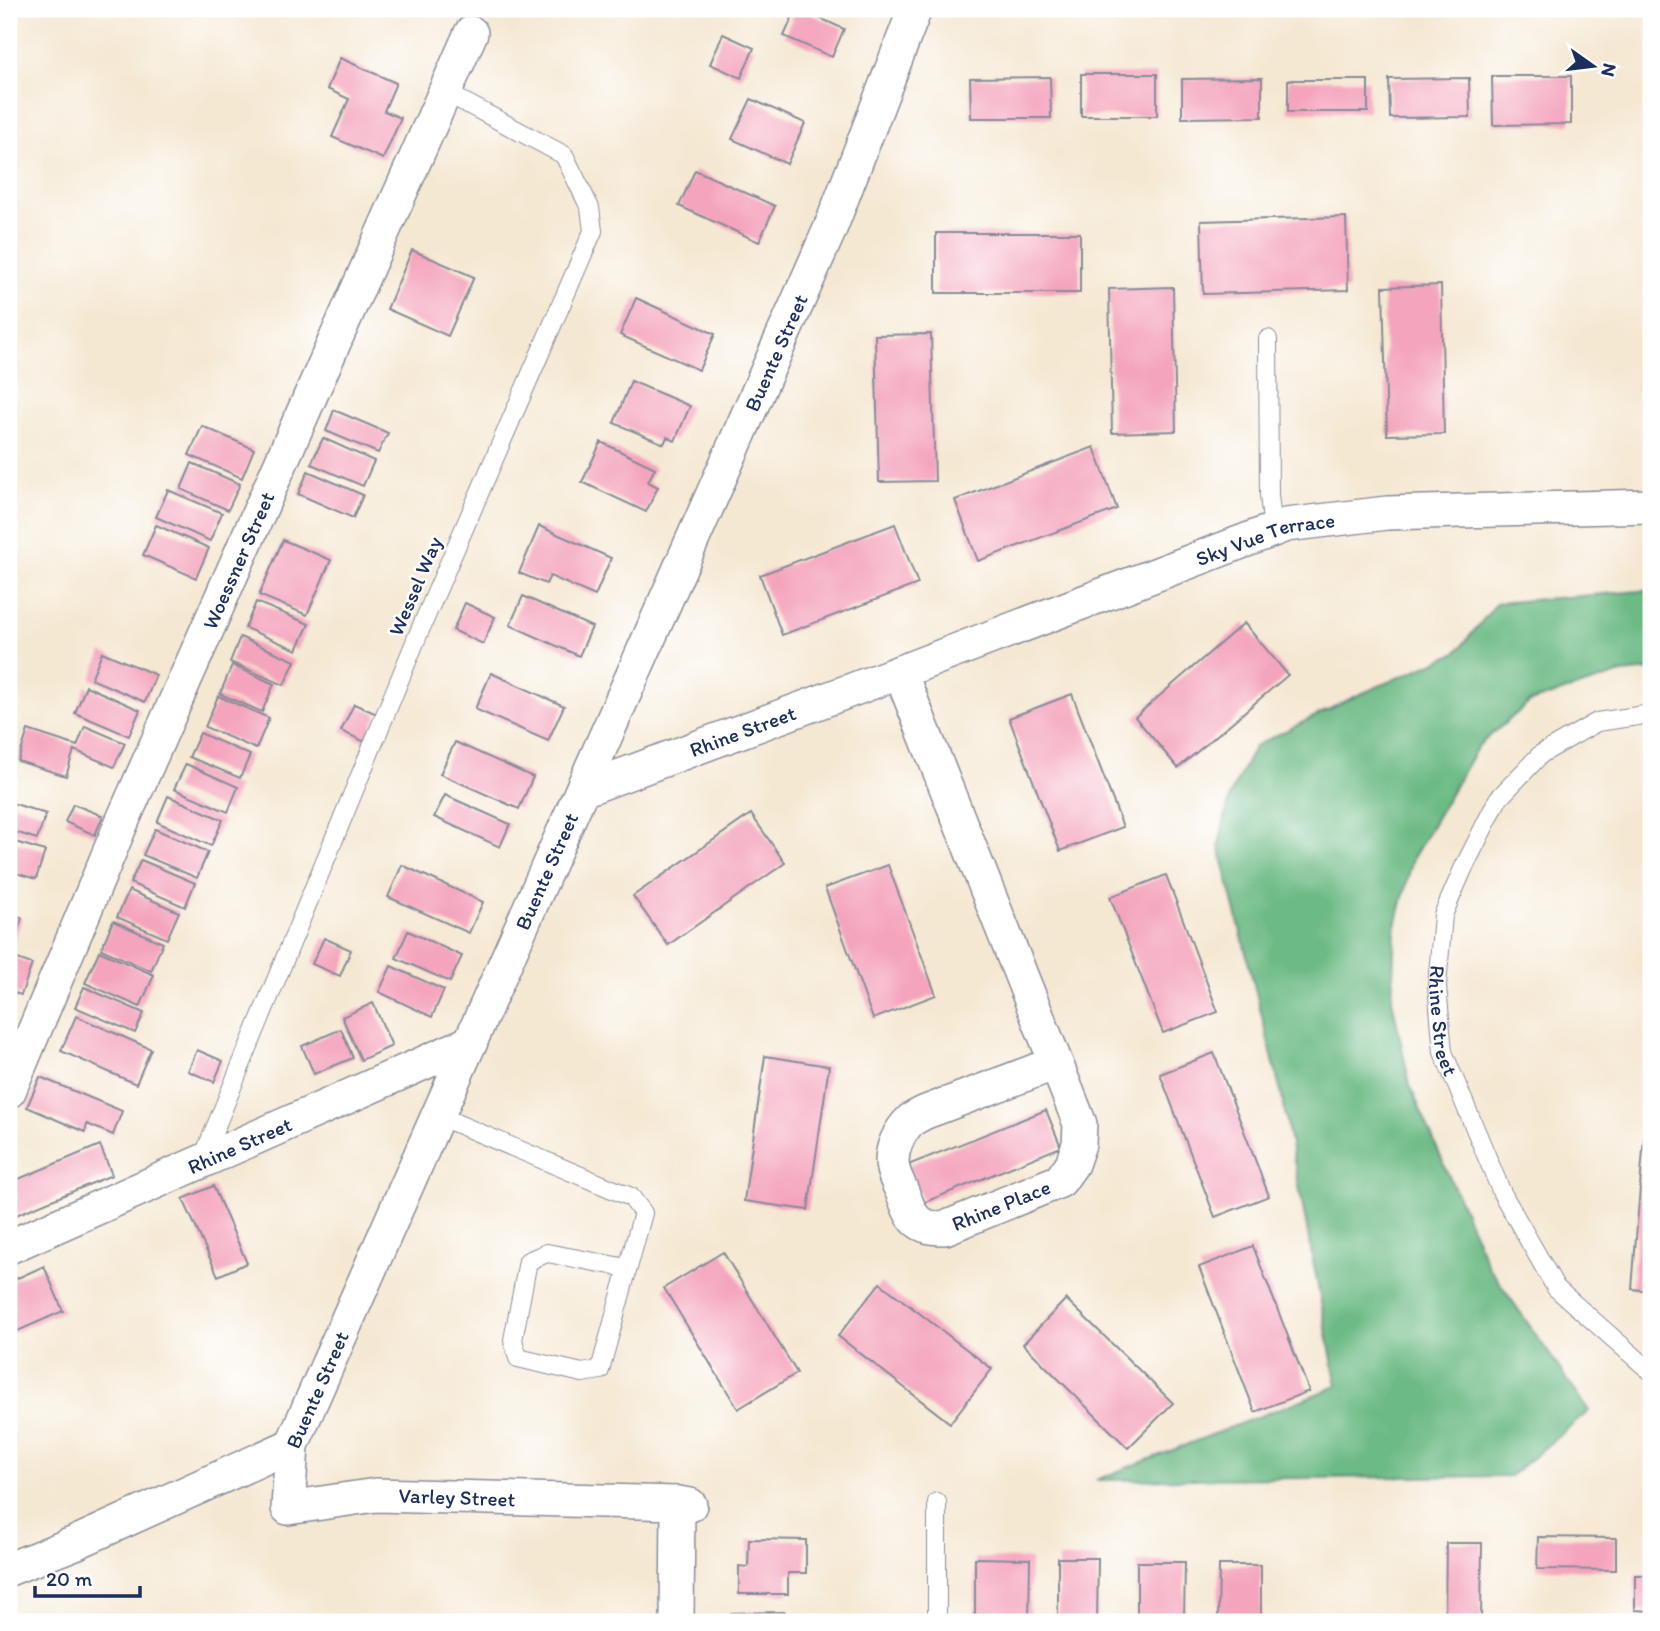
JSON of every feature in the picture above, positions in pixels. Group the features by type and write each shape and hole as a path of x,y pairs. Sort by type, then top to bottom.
{"street":[{"name":"Buente Street","path":"9,1569 75,1543 292,1445 830,229 915,9"},
{"name":"Woessner Street","path":"9,1091 122,822 471,33"},
{"name":"Sky Vue Terrace","path":"900,672 1286,525 1387,513 1651,506"},
{"name":"Rhine Street","path":"583,790 900,672"},
{"name":"Rhine Place","path":"900,672 1056,1063 1080,1124 1079,1144 1072,1164 1060,1181 945,1228 933,1228 912,1218 892,1167 893,1150 900,1134 911,1121 926,1112 1056,1063"},
{"name":"Rhine Street","path":"9,1247 471,1042"},
{"name":"Varley Street","path":"292,1445 288,1508 376,1495 684,1504 677,1622"}],"lane":[{"name":"Wessel Way","path":"201,1161 420,630 593,232 590,208 564,155 445,92"},
{"path":"1268,339 1269,495 1273,530"},
{"name":"Rhine Street","path":"1650,1368 1556,1288 1502,1193 1443,1052 1437,986 1443,915 1498,799 1541,754 1597,722 1651,714"},
{"path":"439,1116 631,1197 643,1213 600,1370 583,1373 518,1358 513,1340 528,1261 547,1253 627,1268"},
{"path":"937,1502 937,1622"}],"green space":[{"path":"1651,590 1651,670 1622,673 1530,702 1478,746 1413,858 1395,929 1392,1000 1410,1086 1488,1266 1589,1411 1510,1476 1096,1480 1337,1386 1281,1092 1219,845 1230,795 1255,746 1356,696 1456,653 1497,603"}],"building":[{"path":"796,9 844,29 832,57 784,36"},
{"path":"723,34 754,48 741,78 710,64"},
{"path":"340,58 396,83 384,111 401,118 383,159 332,137 349,99 327,89"},
{"path":"1081,74 1157,74 1157,116 1081,116"},
{"path":"1492,76 1571,76 1571,124 1493,125"},
{"path":"1050,77 1051,118 971,118 970,78"},
{"path":"1262,78 1262,117 1182,118 1182,79"},
{"path":"1469,78 1470,117 1390,118 1389,79"},
{"path":"1288,80 1368,80 1368,112 1288,112"},
{"path":"751,99 805,123 787,164 732,139"},
{"path":"695,170 775,206 759,242 679,206"},
{"path":"1346,217 1348,290 1203,294 1201,221"},
{"path":"936,233 1080,233 1080,293 936,293"},
{"path":"412,250 474,277 448,336 387,309"},
{"path":"1441,285 1444,434 1387,435 1383,287"},
{"path":"1173,287 1176,431 1112,433 1109,289"},
{"path":"636,298 715,334 699,370 620,335"},
{"path":"931,334 935,481 879,482 875,335"},
{"path":"631,381 690,406 675,441 667,437 664,444 614,423"},
{"path":"334,410 388,433 378,453 326,431"},
{"path":"202,426 254,449 242,478 189,455"},
{"path":"323,438 374,461 363,486 311,464"},
{"path":"601,442 655,468 648,482 658,487 646,512 582,482"},
{"path":"1094,447 1117,509 978,561 955,500"},
{"path":"192,463 240,484 228,510 181,489"},
{"path":"308,471 363,495 353,518 298,494"},
{"path":"168,490 222,513 210,541 156,517"},
{"path":"895,524 918,584 782,635 760,575"},
{"path":"156,525 209,548 196,578 143,555"},
{"path":"539,526 611,558 595,596 550,576 546,584 519,573"},
{"path":"283,540 331,560 307,615 259,595"},
{"path":"523,596 592,627 579,656 510,625"},
{"path":"256,602 309,624 297,650 245,628"},
{"path":"465,603 495,617 483,644 453,630"},
{"path":"1244,623 1288,675 1178,768 1135,717"},
{"path":"240,637 295,661 284,685 230,662"},
{"path":"102,652 156,675 145,702 91,679"},
{"path":"232,665 274,684 262,712 220,694"},
{"path":"491,673 564,706 548,741 475,709"},
{"path":"86,686 140,710 129,736 75,713"},
{"path":"1072,694 1123,827 1060,851 1009,718"},
{"path":"218,696 269,718 256,749 205,727"},
{"path":"354,704 377,714 365,742 341,731"},
{"path":"85,726 125,743 114,767 74,750 66,776 18,761 28,730 77,746"},
{"path":"200,733 250,755 240,778 189,757"},
{"path":"455,742 533,777 519,809 440,774"},
{"path":"186,764 238,787 228,812 174,789"},
{"path":"445,795 510,824 500,847 434,817"},
{"path":"168,796 223,820 211,846 157,822"},
{"path":"9,802 46,814 37,839 9,830"},
{"path":"73,804 103,816 95,835 65,822"},
{"path":"751,814 785,863 668,945 633,896"},
{"path":"155,829 208,852 197,878 143,855"},
{"path":"9,840 45,851 36,879 9,871"},
{"path":"141,860 195,883 185,907 130,883"},
{"path":"402,865 483,902 469,933 388,897"},
{"path":"888,865 936,995 873,1019 825,888"},
{"path":"1166,875 1218,1012 1163,1033 1110,897"},
{"path":"129,890 179,912 167,939 117,917"},
{"path":"9,913 22,918 12,948 9,947"},
{"path":"113,921 163,943 151,971 101,949"},
{"path":"408,931 462,956 450,982 396,958"},
{"path":"324,938 351,950 340,976 312,964"},
{"path":"99,951 154,975 140,1007 85,983"},
{"path":"9,956 32,964 21,995 9,991"},
{"path":"391,966 444,990 432,1017 379,992"},
{"path":"84,987 144,1013 135,1033 75,1007"},
{"path":"373,1003 392,1046 361,1060 342,1017"},
{"path":"76,1016 151,1049 136,1084 61,1051"},
{"path":"341,1029 353,1058 314,1074 302,1046"},
{"path":"197,1050 223,1061 214,1082 188,1071"},
{"path":"1214,1053 1269,1196 1215,1217 1160,1074"},
{"path":"765,1056 829,1066 808,1210 744,1201"},
{"path":"1651,1073 1651,1291 1632,1289"},
{"path":"40,1077 122,1111 113,1135 87,1124 85,1132 27,1107"},
{"path":"1046,1110 1061,1147 923,1203 908,1165"},
{"path":"100,1145 112,1175 9,1218 9,1183"},
{"path":"213,1186 247,1263 218,1276 183,1199"},
{"path":"1253,1246 1309,1391 1255,1412 1199,1267"},
{"path":"723,1252 797,1373 738,1409 664,1288"},
{"path":"44,1266 63,1311 11,1334 9,1282"},
{"path":"880,1283 992,1369 950,1423 838,1336"},
{"path":"1066,1299 1173,1403 1128,1448 1023,1344"},
{"path":"1538,1537 1616,1538 1616,1570 1537,1569"},
{"path":"749,1539 806,1540 806,1573 788,1573 788,1594 739,1594 739,1566 748,1567"},
{"path":"1446,1543 1482,1543 1481,1622 1445,1622"},
{"path":"975,1558 1030,1559 1029,1622 975,1622"},
{"path":"1058,1558 1098,1558 1097,1622 1058,1622"},
{"path":"1137,1562 1185,1562 1184,1622 1137,1622"},
{"path":"1219,1565 1261,1565 1261,1622 1218,1622"},
{"path":"1635,1575 1651,1575 1651,1611 1635,1610"},
{"path":"785,1612 785,1617 804,1617 804,1622 721,1622 721,1618 731,1617 731,1613"}]}
